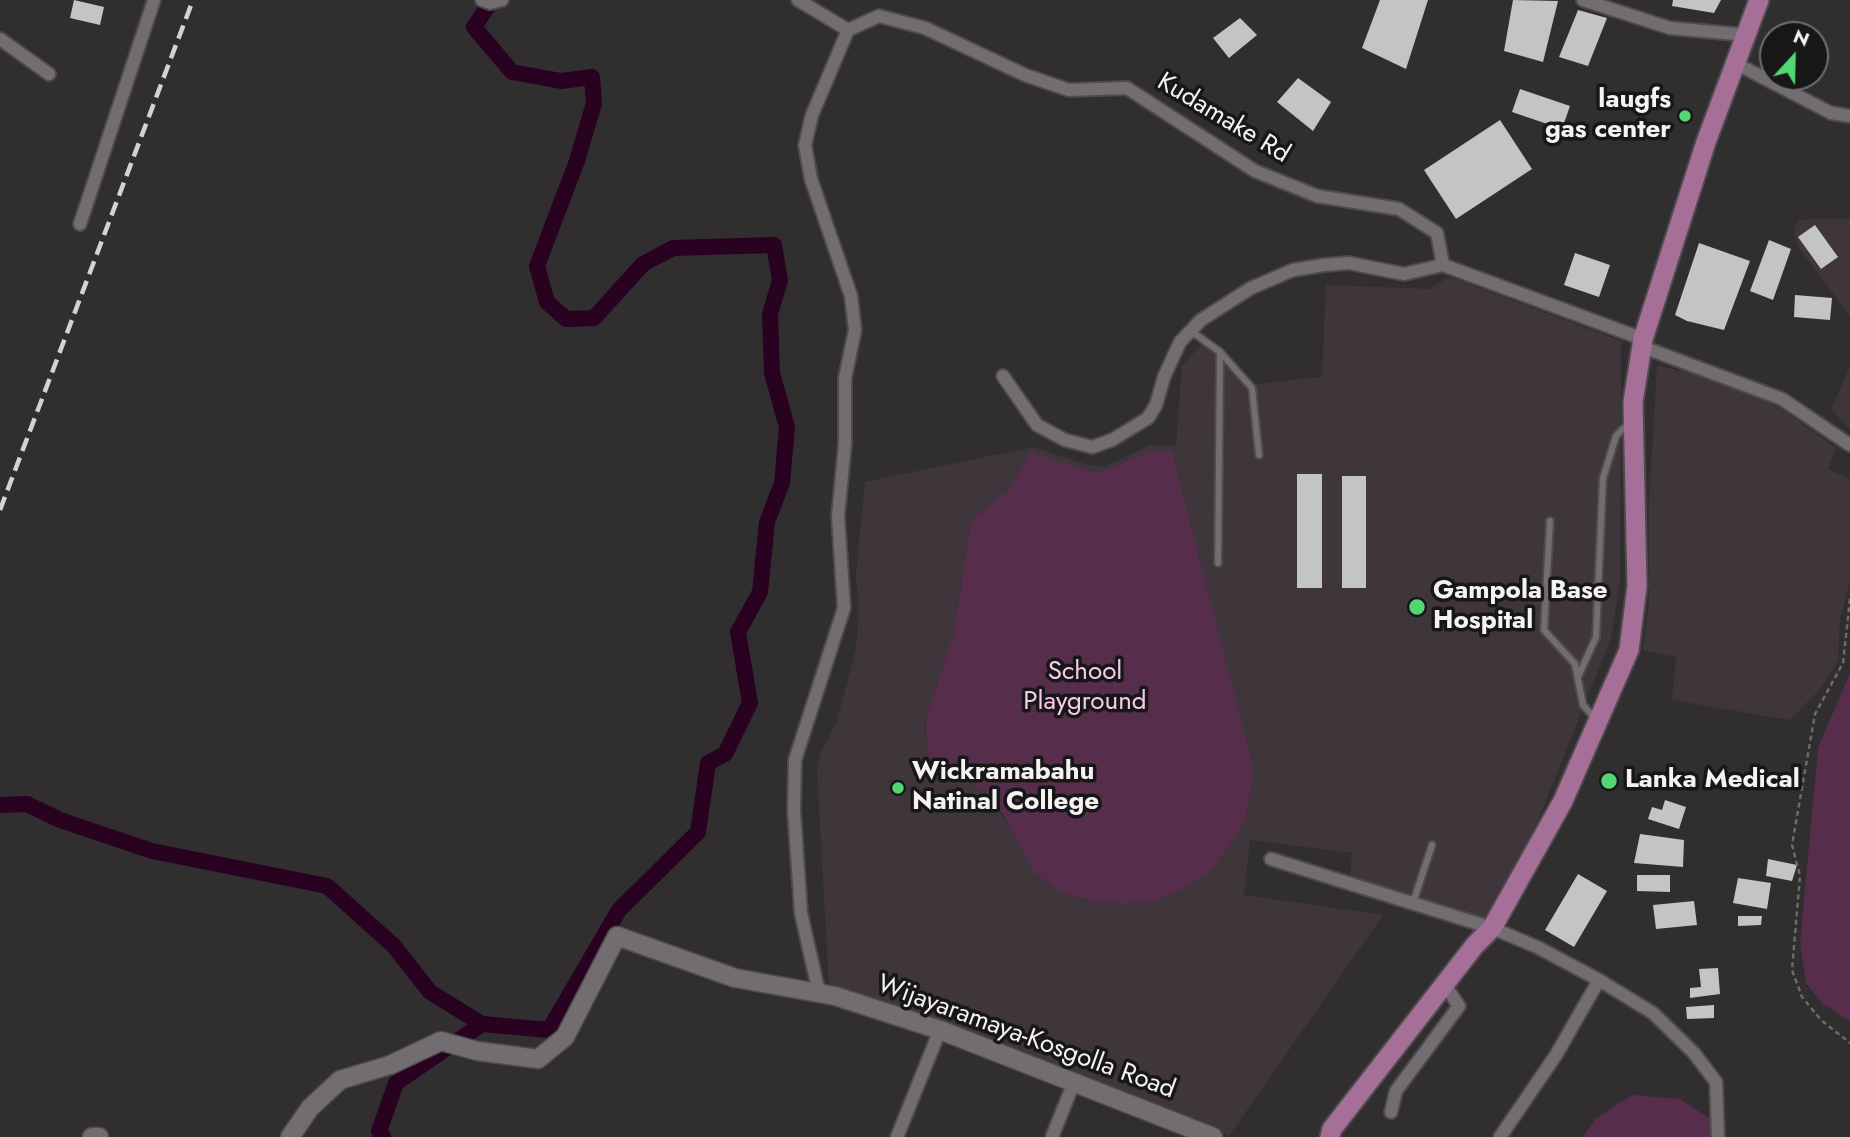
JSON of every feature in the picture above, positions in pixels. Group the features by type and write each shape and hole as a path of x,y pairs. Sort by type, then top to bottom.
{"main road":[{"path":"1330,1137 1332,1129 1475,945 1492,928 1563,801 1629,650 1637,586 1633,402 1643,343 1706,142 1759,0"}],"street":[{"path":"80,224 154,0"},
{"path":"482,0 490,3 502,0"},
{"path":"798,0 848,30 812,115 805,145 811,179 851,296 855,330 845,377 845,444 838,516 844,608 796,760 794,811 801,913 819,993"},
{"path":"1583,0 1670,28 1746,35"},
{"name":"Kudamake Rd","path":"848,30 878,16 925,28 1025,75 1069,90 1127,88 1255,171 1317,196 1399,209 1437,233 1443,265"},
{"path":"0,39 49,74"},
{"path":"1735,63 1831,113 1850,116"},
{"path":"1003,376 1037,425 1065,440 1092,447 1112,440 1148,418 1156,405 1164,377 1180,342 1201,320 1251,288 1293,270 1349,264 1404,274 1443,265 1782,400 1850,445"},
{"path":"1271,859 1492,928 1537,947 1653,1013 1694,1053 1716,1082 1718,1137"},
{"name":"Wijayaramaya-Kosgolla Road","path":"290,1137 310,1108 340,1080 390,1065 441,1041 477,1051 538,1059 565,1037 617,936 735,978 819,993 940,1030 1205,1135"},
{"path":"1500,1137 1556,1055 1599,980"},
{"path":"1391,1112 1396,1091 1459,1006 1446,985"},
{"path":"897,1137 940,1030"},
{"path":"1052,1137 1074,1082"},
{"path":"92,1137 99,1137"}],"lane":[{"path":"1191,331 1220,352 1252,388 1259,455"},
{"path":"1218,563 1220,352"},
{"path":"1578,677 1596,637 1603,478 1616,436 1634,418"},
{"path":"1550,521 1544,630 1576,664 1583,705 1599,721"},
{"path":"1413,903 1432,845"}],"path":[{"path":"1850,599 1843,663 1815,714 1792,845 1800,876 1792,970 1802,997 1821,1020 1850,1043"}],"shaded area":[{"path":"1850,219 1850,316 1797,245 1794,228 1799,221"},
{"path":"1450,277 1621,341 1620,580 1611,638 1536,825 1509,884 1487,920 1349,889 1352,853 1250,840 1244,895 1383,915 1229,1136 932,1017 829,986 817,770 820,755 837,721 856,649 859,609 856,576 865,482 1033,447 1104,467 1150,445 1176,446 1182,366 1204,342 1255,384 1322,377 1326,285 1429,289","holes":["1151,451 1252,764 1252,783 1245,821 1180,891 1154,901 1100,903 1081,899 1008,824 986,793 970,784 925,732 926,717 954,632 970,526 976,516 1010,489 1030,452 1097,473"]},
{"path":"1657,366 1715,378 1780,408 1836,448 1828,469 1850,479 1850,582 1840,618 1838,660 1822,687 1790,720 1672,700 1676,657 1643,650 1649,605 1649,502"},
{"path":"1850,367 1850,429 1831,409"}],"green space":[{"name":"School Playground","path":"1151,451 1172,452 1252,764 1252,783 1245,821 1212,869 1180,891 1154,901 1100,903 1065,894 1035,873 1003,814 986,793 932,762 927,749 926,717 954,632 970,526 976,516 1010,489 1030,452 1097,473"},
{"path":"1850,673 1850,1021 1822,1003 1806,983 1800,943 1818,748"},
{"path":"1632,1095 1680,1099 1715,1122 1713,1137 1583,1137 1595,1119"}],"building":[{"path":"74,0 104,7 100,25 70,18"},
{"path":"1380,0 1428,0 1406,69 1362,48"},
{"path":"1513,0 1558,1 1543,62 1504,51"},
{"path":"1673,0 1721,0 1714,13 1672,6"},
{"path":"1578,10 1607,18 1588,66 1559,57"},
{"path":"1240,18 1257,35 1229,58 1213,38"},
{"path":"1298,78 1331,102 1313,131 1277,102"},
{"path":"1520,89 1570,106 1562,129 1512,112"},
{"path":"1500,120 1532,169 1456,219 1424,170"},
{"path":"1815,225 1838,257 1821,269 1798,237"},
{"path":"1769,240 1791,249 1773,300 1750,291"},
{"path":"1699,243 1750,261 1724,330 1687,321 1675,315"},
{"path":"1575,253 1610,265 1599,297 1564,285"},
{"path":"1795,295 1832,298 1830,320 1794,317"},
{"path":"1297,474 1322,474 1322,588 1297,588"},
{"path":"1342,476 1366,476 1366,588 1342,588"},
{"path":"1665,800 1686,807 1679,829 1648,819 1652,807 1662,810"},
{"path":"1640,834 1684,840 1683,867 1634,863"},
{"path":"1768,859 1797,865 1792,881 1766,876"},
{"path":"1578,874 1607,891 1574,947 1545,930"},
{"path":"1637,875 1670,875 1670,892 1637,891"},
{"path":"1738,878 1771,883 1767,909 1733,903"},
{"path":"1694,901 1697,925 1656,929 1653,905"},
{"path":"1738,916 1762,916 1761,925 1738,926"},
{"path":"1718,968 1720,994 1690,998 1690,988 1701,987 1699,969"},
{"path":"1714,1005 1714,1018 1687,1019 1686,1007"}],"waterway":[{"path":"383,1137 379,1131 396,1083 482,1024 549,1030 619,910 698,832 708,763 725,754 750,703 738,632 760,592 767,522 782,483 787,427 772,373 770,314 780,280 774,245 673,248 643,264 594,318 566,319 547,302 537,266 577,161 594,103 592,77 561,81 512,72 474,27 492,0"},
{"path":"0,805 27,804 60,820 152,851 327,886 394,946 430,992 482,1024"}],"railway":[{"path":"0,510 193,0"}],"place":[{"name":"laugfs gas center","path":"1685,116"},
{"name":"Gampola Base Hospital","path":"1417,607"},
{"name":"Lanka Medical","path":"1609,781"},
{"name":"Wickramabahu Natinal College","path":"898,788"}]}
